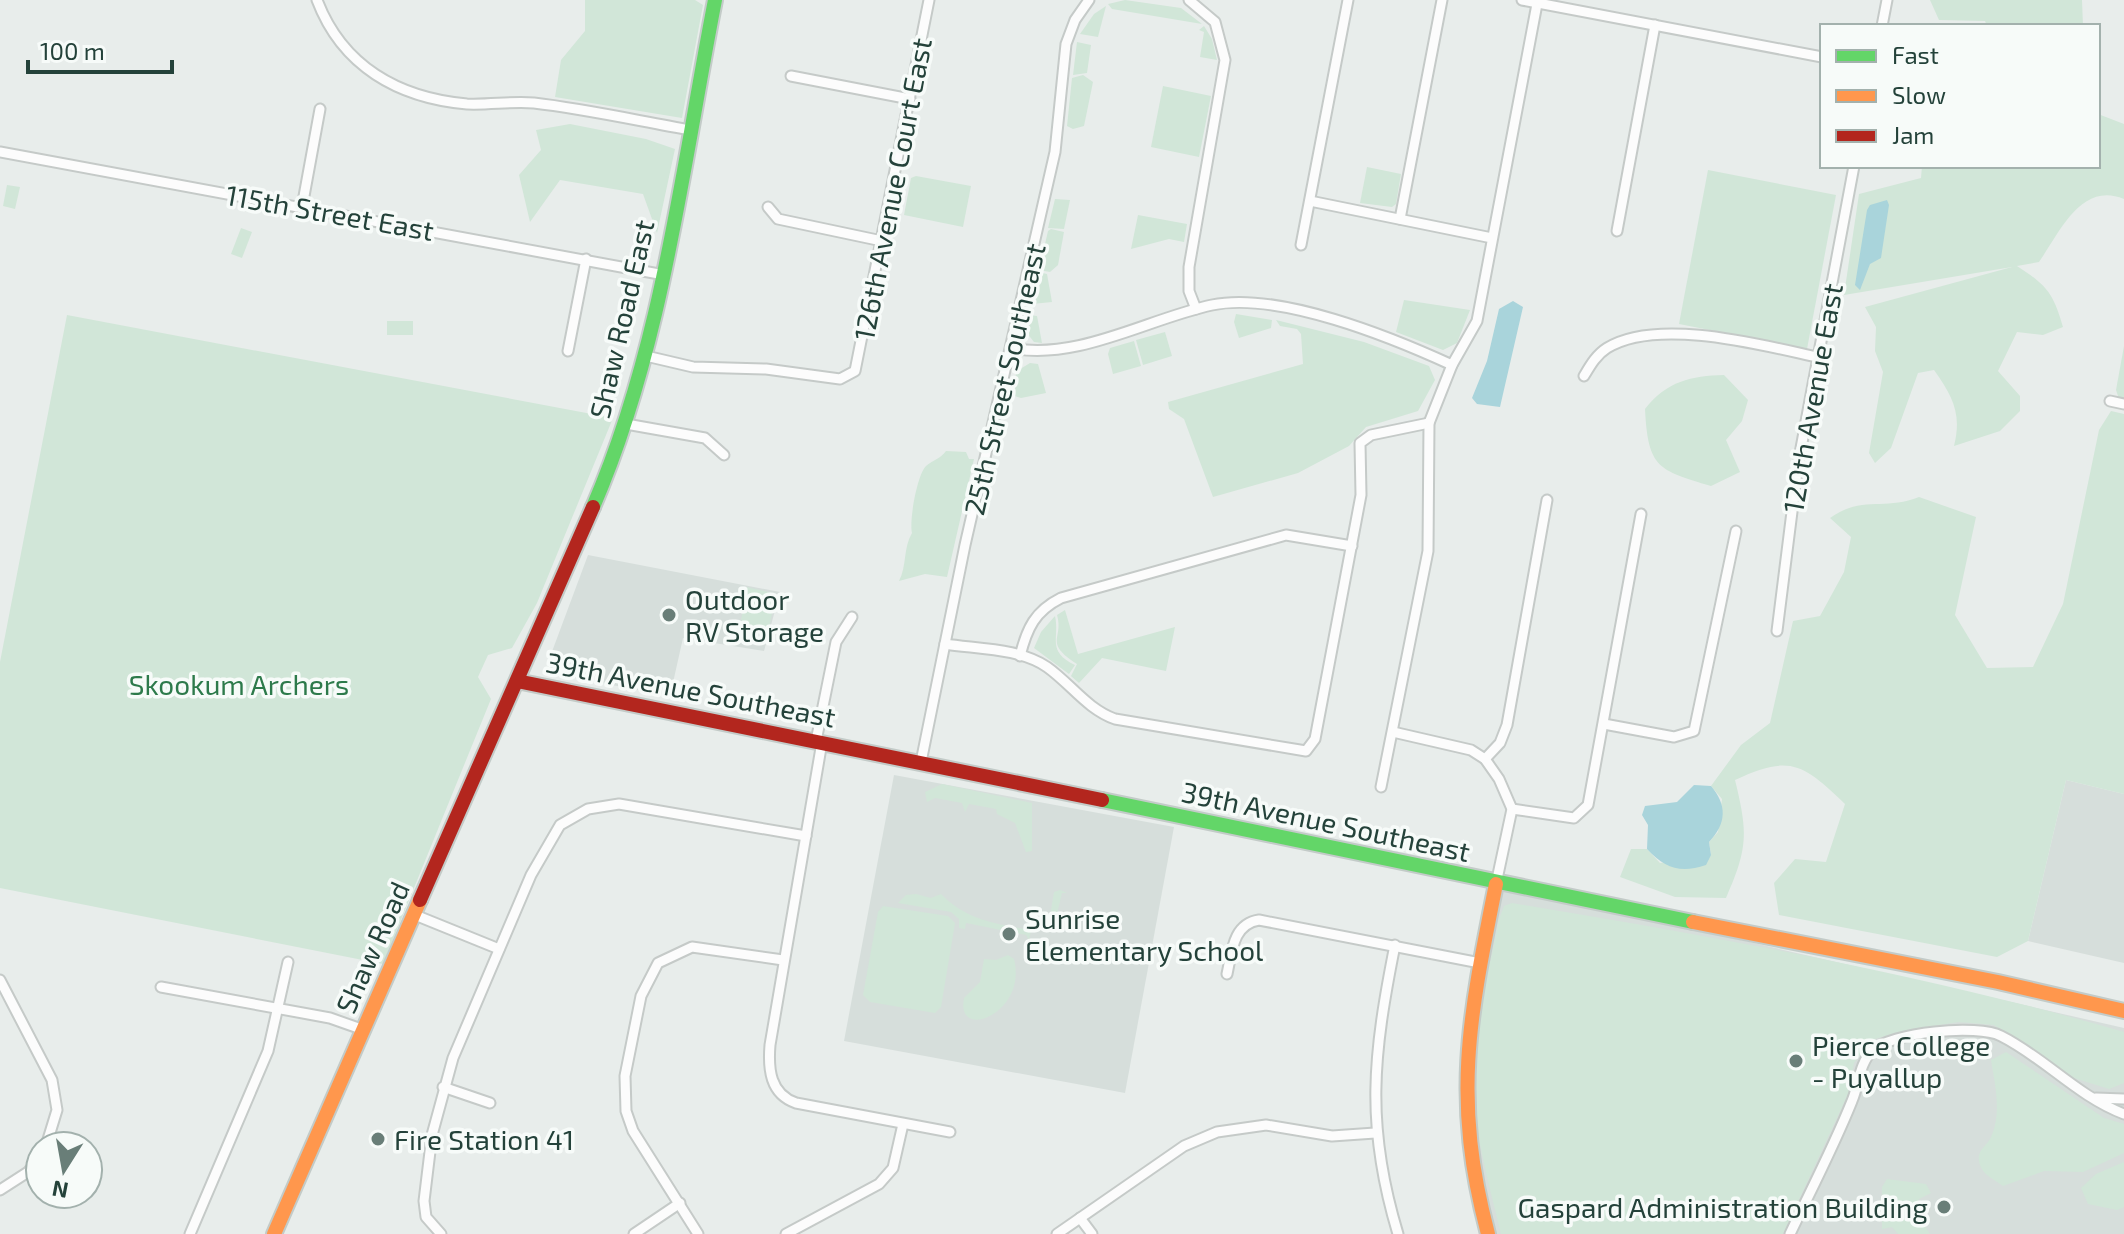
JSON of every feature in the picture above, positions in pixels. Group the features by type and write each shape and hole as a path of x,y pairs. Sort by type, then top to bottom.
{"main road":[{"name":"Shaw Road East","path":"517,681 626,424 646,356 659,274 691,130 715,0"},
{"name":"39th Avenue Southeast","path":"517,681 921,762 1496,884 1998,982 2124,1011"},
{"name":"Shaw Road","path":"274,1234 517,681"},
{"path":"1488,1234 1472,1181 1463,1115 1464,1055 1496,884"}],"street":[{"path":"317,0 331,32 351,58 376,76 409,91 465,104 531,103 691,130"},
{"name":"126th Avenue Court East","path":"646,356 717,370 766,369 840,379 851,375 858,363 929,0"},
{"name":"25th Street Southeast","path":"921,762 1055,152 1066,44 1075,20 1089,0"},
{"path":"1189,0 1215,22 1224,49 1224,71 1190,253 1189,291 1196,309"},
{"path":"1301,245 1348,0"},
{"path":"1400,219 1442,0"},
{"path":"1522,0 1820,57"},
{"path":"1882,24 1887,0"},
{"path":"1381,787 1428,551 1429,423 1452,365 1474,331 1536,2"},
{"path":"1617,231 1655,25"},
{"path":"791,76 910,99"},
{"path":"302,207 320,109"},
{"name":"115th Street East","path":"0,152 659,274"},
{"name":"120th Avenue East","path":"1777,631 1798,464 1854,168"},
{"path":"1310,201 1492,238"},
{"path":"768,207 778,219 882,241"},
{"path":"568,351 586,259"},
{"path":"1011,348 1052,351 1196,309 1232,302 1283,309 1377,333 1452,365"},
{"path":"1584,376 1603,350 1625,340 1650,335 1723,339 1817,357"},
{"path":"2110,401 2124,404"},
{"path":"945,644 1020,656 1046,666 1097,711 1115,719 1306,751 1315,739 1363,484 1360,443 1371,435 1429,423"},
{"path":"626,424 705,438 724,455"},
{"path":"1485,759 1500,743 1507,725 1547,500"},
{"path":"1512,809 1574,818 1584,811 1604,724 1641,514"},
{"path":"1604,724 1674,737 1694,731 1736,531"},
{"path":"1020,656 1031,622 1049,604 1061,598 1286,535 1352,546"},
{"path":"852,617 836,642 769,1061 778,1091 796,1103 950,1132"},
{"path":"1393,732 1460,746 1485,759 1499,779 1512,809 1496,884"},
{"path":"437,1232 426,1217 424,1201 443,1087 499,949 549,839 560,825 581,812 619,804 806,836"},
{"path":"415,915 499,949"},
{"path":"1227,974 1238,932 1252,921 1267,920 1480,963"},
{"path":"1395,945 1376,1048 1375,1133 1382,1177 1398,1234"},
{"path":"698,1234 633,1131 624,1100 641,996 652,970 666,956 702,946 783,960"},
{"path":"190,1234 257,1081 288,962"},
{"path":"0,980 52,1080 56,1120 52,1130"},
{"path":"161,987 355,1024 364,1030"},
{"path":"1790,1234 1852,1103 1865,1061 1878,1045 1961,1029 1986,1031 2005,1038 2081,1093 2124,1114"},
{"path":"443,1087 490,1103"},
{"path":"2081,1093 2101,1099 2124,1099"},
{"path":"786,1234 868,1192 885,1179 893,1168 903,1124"},
{"path":"1057,1234 1184,1146 1217,1132 1266,1125 1332,1136 1375,1133"},
{"path":"0,1190 24,1175"},
{"path":"634,1234 680,1203"},
{"path":"1080,1218 1092,1234"}],"shaded area":[{"name":"Outdoor RV Storage","path":"588,555 780,592 764,651 683,638 670,696 554,674 547,665"},
{"name":"Sunrise Elementary School","path":"894,775 1174,827 1125,1093 844,1041"},
{"path":"2066,780 2124,794 2124,963 2028,941"},
{"name":"Pierce College - Puyallup","path":"1496,884 2124,1028 2124,1234 1491,1234 1463,1094"}],"green space":[{"path":"585,0 695,0 703,5 682,118 555,97 561,60 585,31"},
{"path":"1125,0 1181,8 1202,24 1112,9 1108,4"},
{"path":"1930,0 2082,0 2083,24 1986,24 1985,21 1939,20"},
{"path":"1106,6 1098,37 1080,34 1094,14"},
{"path":"1204,26 1212,39 1217,60 1200,57 1204,32 1199,30"},
{"path":"1077,42 1091,45 1087,73 1073,75"},
{"path":"1083,75 1093,82 1084,126 1073,129 1067,126 1072,78"},
{"path":"1163,86 1211,96 1199,157 1151,147"},
{"path":"2100,115 2124,124 2124,199 2109,195 2084,203 2073,212 2039,262 2017,266 2047,290 2063,327 2043,335 2017,332 1998,371 2020,396 2020,411 2000,431 1954,446 1957,424 1951,397 1934,370 1918,373 1891,448 1875,463 1869,453 1883,372 1875,351 1876,327 1865,307 2012,267 1844,295 1859,194 1921,178 1922,168 2100,168"},
{"path":"570,124 646,139 675,149 657,233 643,194 560,180 530,222 519,175 541,150 536,130"},
{"path":"1367,167 1401,174 1396,204 1392,207 1360,203"},
{"path":"1708,170 1836,195 1807,349 1679,324"},
{"path":"916,176 971,186 963,227 904,215 911,178"},
{"path":"7,185 20,187 15,209 3,206"},
{"path":"1055,199 1070,200 1064,229 1048,228"},
{"path":"1138,215 1187,224 1184,242 1169,239 1131,249"},
{"path":"241,228 252,232 242,258 231,254"},
{"path":"1051,229 1064,232 1058,265 1050,272 1039,270"},
{"path":"1038,272 1047,274 1052,302 1032,304"},
{"path":"1404,300 1470,310 1457,343 1443,350 1396,332"},
{"path":"1236,314 1272,320 1271,328 1239,338 1234,322"},
{"name":"Skookum Archers","path":"67,315 613,418 537,603 512,648 488,655 478,677 491,699 383,964 0,888 0,662"},
{"path":"1029,315 1037,316 1042,343 1034,342 1026,332"},
{"path":"1276,320 1364,342 1429,366 1435,380 1418,411 1366,427 1349,446 1298,473 1213,497 1184,419 1169,409 1168,402 1303,364 1301,334 1297,329 1280,326"},
{"path":"387,321 413,321 413,335 387,335"},
{"path":"1165,332 1172,356 1143,365 1136,340"},
{"path":"1134,341 1141,366 1113,374 1108,354 1110,348"},
{"path":"2124,346 2124,400 2119,399 2116,390"},
{"path":"1030,363 1038,364 1046,393 1021,398 1011,395 1017,371"},
{"path":"1724,375 1748,400 1742,421 1726,440 1740,472 1711,486 1679,476 1659,464 1649,444 1645,409 1662,392 1680,382"},
{"path":"2111,411 2124,414 2124,794 2066,780 2028,941 1997,957 1779,915 1774,883 1795,859 1826,862 1845,804 1818,780 1795,767 1769,767 1735,780 1744,840 1739,866 1726,898 1675,897 1620,877 1631,849 1647,849 1660,863 1711,855 1709,842 1718,832 1722,799 1711,786 1741,745 1770,723 1793,621 1820,616 1844,572 1851,537 1830,518 1842,511 1919,497 1976,517 1955,615 1987,668 2033,667 2063,604 2099,430"},
{"path":"946,451 966,452 969,459 974,459 947,577 925,574 899,581 912,533 913,509 920,479 926,466"},
{"path":"747,587 776,594 769,628 748,626 741,620"},
{"path":"1065,610 1078,654 1175,627 1166,671 1102,658 1079,683 1071,676 1077,664 1061,650 1057,640 1057,615"},
{"path":"1055,616 1057,649 1060,655 1075,665 1069,674 1034,648 1041,632"},
{"path":"942,784 1032,803 1032,851 1026,852 1015,823 997,814 996,809 969,804 965,812 962,803 935,798 927,802 925,792"},
{"path":"1060,890 1067,893 1062,893 1054,927 1050,916 1054,892"},
{"path":"941,894 971,915 1031,930 1029,940 1026,935 966,923 965,929 959,928 959,919 951,912 898,903 906,895 931,898"},
{"name":"Pierce College - Puyallup","path":"1512,903 1820,958 1973,992 2124,1032 2124,1083 2109,1089 2074,1078 1994,1025 1959,1022 1907,1030 1871,1040 1854,1063 1849,1092 1783,1234 1501,1234 1479,1137 1473,1057 1478,1017 1499,919 1504,906"},
{"path":"883,906 948,916 955,923 941,1007 935,1013 870,1002 863,995 878,912"},
{"path":"1008,955 1014,959 1016,978 1011,994 991,1016 970,1018 964,1011 964,998 980,982 984,959 996,960"},
{"path":"2006,1052 2104,1118 2124,1124 2124,1153 2083,1172 2044,1171 2003,1186 1986,1174 1979,1156 1991,1137 1996,1118 1997,1099 1991,1060"},
{"path":"2124,1162 2124,1207 2117,1210 2088,1204 2081,1188 2096,1174"},
{"path":"1887,1179 1926,1184 1931,1193 1919,1199 1915,1211 1930,1234 1898,1234 1892,1227 1882,1229 1882,1187"}],"water":[{"path":"1887,200 1889,205 1881,258 1870,264 1860,290 1855,285 1867,210 1870,205"},
{"path":"1513,301 1523,307 1500,407 1477,404 1472,398 1487,361 1499,309"},
{"path":"1694,785 1711,786 1720,800 1722,821 1709,842 1711,855 1706,865 1674,868 1647,849 1648,825 1642,815 1645,806 1677,802"}],"traffic: fast":[{"path":"593,507 617,446 653,321 668,257 715,0"},
{"path":"1102,800 1693,922"}],"traffic: slow":[{"path":"1488,1234 1470,1141 1468,1059 1478,976 1496,884"},
{"path":"274,1234 420,900"},
{"path":"1693,922 1998,982 2124,1011"}],"traffic: jam":[{"path":"420,900 593,507"},
{"path":"517,681 1102,800"}],"place":[{"name":"Outdoor RV Storage","path":"669,615"},
{"name":"Sunrise Elementary School","path":"1009,934"},
{"name":"Pierce College - Puyallup","path":"1796,1061"},
{"name":"Fire Station 41","path":"378,1139"},
{"name":"Gaspard Administration Building","path":"1944,1207"}]}
